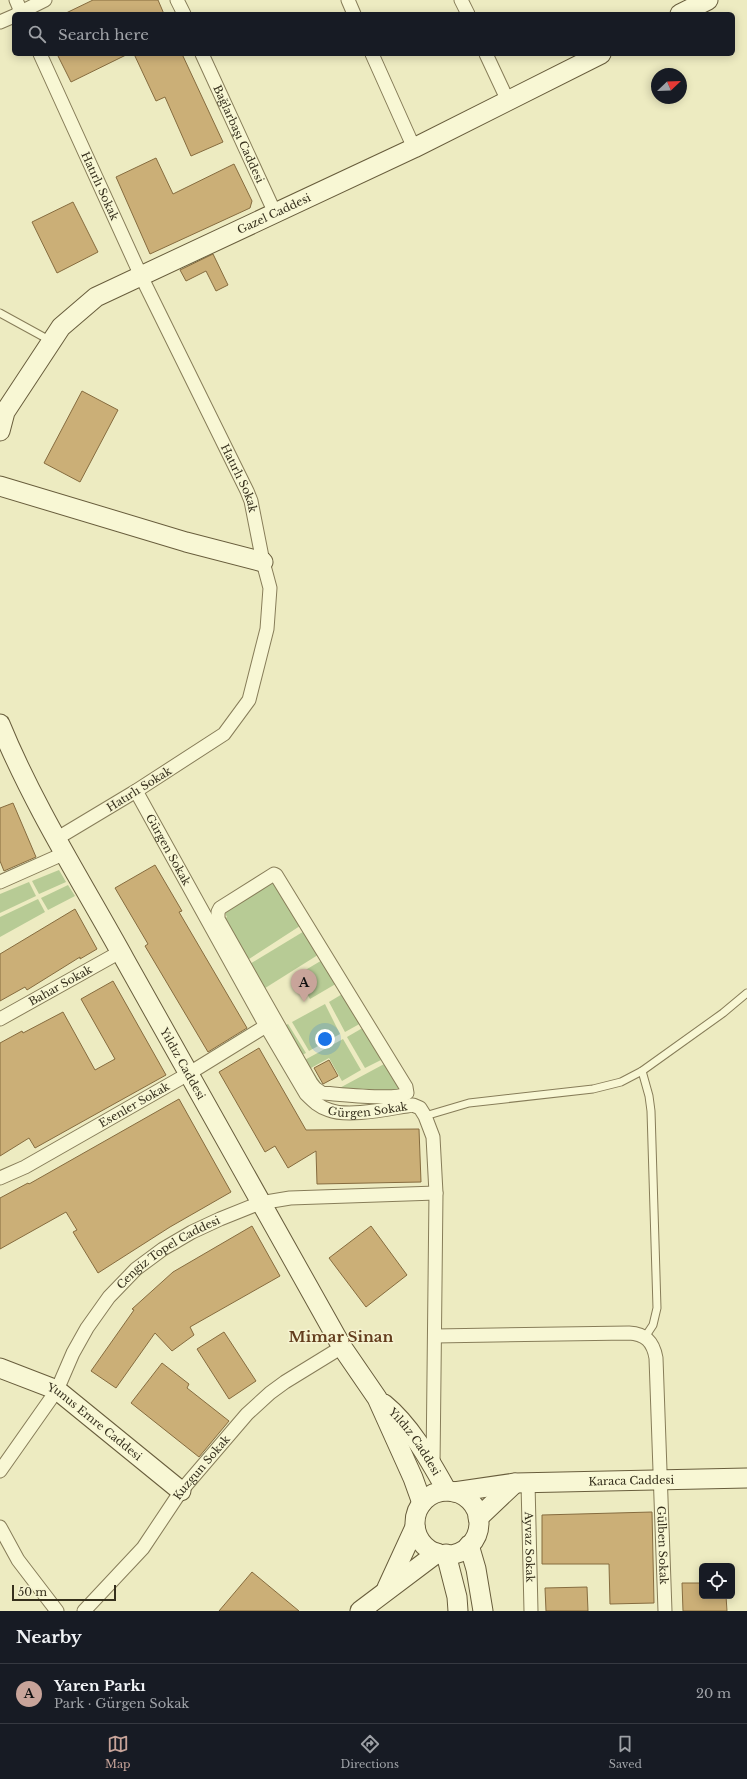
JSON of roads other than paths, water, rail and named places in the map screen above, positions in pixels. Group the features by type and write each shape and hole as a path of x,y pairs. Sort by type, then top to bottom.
{"street":[{"path":"18,11 45,0"},
{"path":"177,0 183,12"},
{"path":"348,0 353,12"},
{"path":"461,0 467,12"},
{"path":"684,12 708,0"},
{"path":"0,22 12,15"},
{"name":"Hatırlı Sokak","path":"0,882 60,846 136,792 224,734 249,700 267,630 270,588 249,496 141,276 41,56"},
{"name":"Bağlarbaşı Caddesi","path":"203,56 275,213"},
{"path":"373,56 414,148"},
{"path":"487,56 508,101"},
{"name":"Gazel Caddesi","path":"0,431 5,412 61,326 96,297 414,148 597,56"},
{"path":"0,486 186,542 263,562"},
{"name":"Yıldız Caddesi","path":"0,724 19,770 60,846 260,1204 342,1347 377,1398 413,1478 422,1503 433,1494 450,1491 461,1494 472,1504 478,1518"},
{"name":"Gürgen Sokak","path":"136,792 271,1023 297,1080 306,1094 315,1103 330,1111 350,1114 413,1105 420,1108 425,1116"},
{"path":"274,874 406,1087 407,1093 403,1096 392,1097 322,1093 318,1091 311,1083 271,1023 217,915 220,908 274,874"},
{"name":"Bahar Sokak","path":"0,1019 120,952"},
{"name":"Esenler Sokak","path":"0,1178 24,1167 188,1074 271,1023"},
{"path":"425,1116 433,1137 436,1193 433,1466"},
{"name":"Cengiz Topel Caddesi","path":"0,1471 57,1390 73,1353 87,1328 109,1297 136,1269 163,1249 192,1232 220,1219 260,1204 290,1198 436,1193"},
{"path":"435,1336 629,1333 645,1337"},
{"name":"Gülben Sokak","path":"645,1337 653,1346 656,1358 665,1611"},
{"name":"Kuzgun Sokak","path":"84,1611 143,1548 181,1491 247,1414 285,1382 342,1347"},
{"name":"Yunus Emre Caddesi","path":"0,1368 57,1390 181,1491"},
{"name":"Yıldız Caddesi","path":"377,1398 401,1421 450,1491"},
{"name":"Karaca Caddesi","path":"450,1491 522,1483 747,1478"},
{"path":"360,1611 387,1590 441,1554 458,1552 469,1545 477,1533 478,1518 522,1483"},
{"name":"Ayvaz Sokak","path":"522,1483 531,1611"},
{"path":"387,1590 415,1527 416,1514 422,1503"},
{"path":"0,1526 18,1560 58,1611"},
{"path":"415,1527 422,1543 429,1549 441,1554 457,1597 458,1611"},
{"path":"469,1545 476,1569 483,1611"}],"lane":[{"path":"0,313 51,341"},
{"path":"425,1116 470,1103 593,1089 621,1082 642,1071 747,993"},
{"path":"642,1071 650,1096 651,1111 656,1308 653,1325 645,1337"}],"place":[{"name":"Yaren Parkı","path":"304,1002"}],"district":[{"name":"Mimar Sinan","path":"341,1337"}]}
